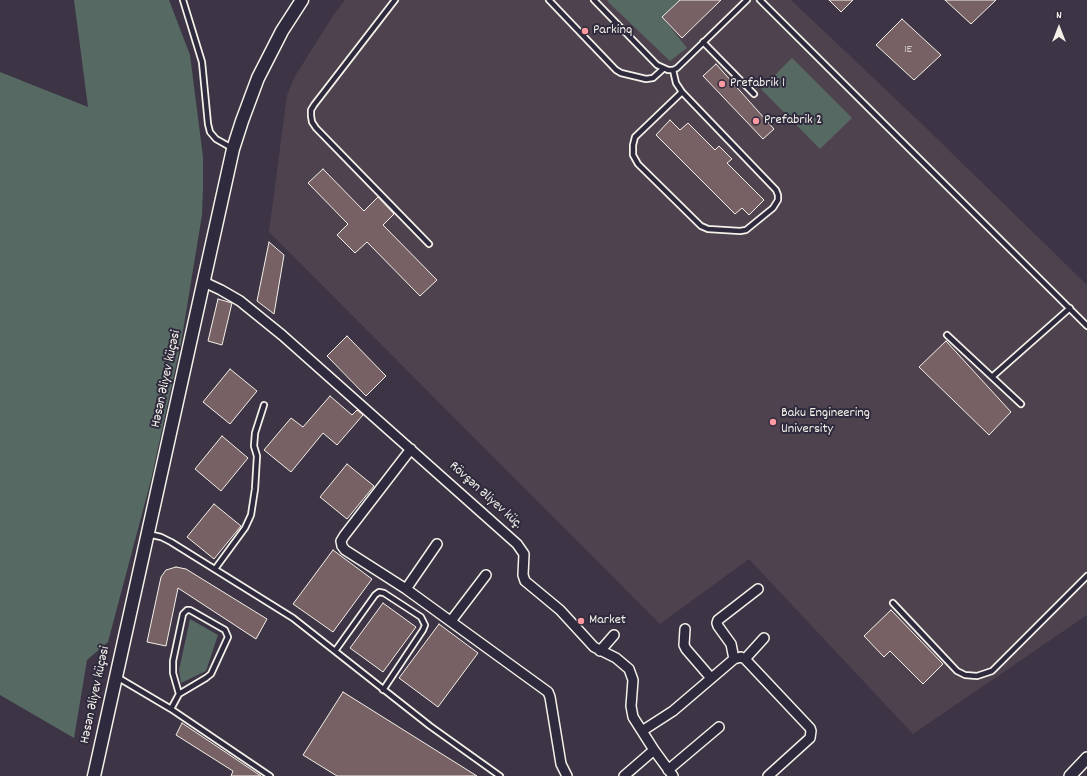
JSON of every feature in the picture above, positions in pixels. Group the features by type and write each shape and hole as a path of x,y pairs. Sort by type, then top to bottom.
{"main road":[{"name":"Həsən Əliyev küçəsi","path":"95,775 233,149 261,72 282,31 302,0"}],"street":[{"name":"Rövşən Əliyev küç.","path":"204,282 232,296 249,308 411,449 517,544 524,554 523,575 525,581 560,610 588,642 600,651 623,663 632,675 633,684 631,714 671,773"},
{"path":"411,449 344,536 341,541 342,546 345,550 406,589 548,692 561,764 567,776"},
{"path":"406,589 437,544"},
{"path":"451,621 486,576"},
{"path":"734,659 731,644 718,626 718,620 758,589"},
{"path":"685,629 684,645 686,649 711,678"},
{"path":"600,651 614,635"},
{"path":"745,659 764,638"},
{"path":"642,731 663,718 734,659 741,657 745,659 810,728 811,731 810,738 768,776"},
{"path":"671,773 719,727"},
{"path":"624,776 654,750"},
{"path":"1070,776 1087,758"}],"lane":[{"path":"183,0 202,62 210,132 216,139 233,149"},
{"path":"395,0 314,105 311,110 311,116 312,122 316,128 429,244"},
{"path":"549,0 616,70 646,79 653,78 662,69"},
{"path":"594,0 662,69 673,70 677,68 747,0"},
{"path":"760,0 1087,326"},
{"path":"703,42 754,94"},
{"path":"673,70 676,83 682,92 776,190 778,200 773,208 746,230 708,229 701,226 638,164 633,155 635,137 682,92"},
{"path":"992,377 1070,308"},
{"path":"947,335 1021,404"},
{"path":"215,569 245,528 251,515 255,489 257,456 254,446 255,433 264,404"},
{"path":"148,534 162,537 171,542 293,618 430,726 500,776"},
{"path":"893,604 958,671 965,675 977,676 992,671 1087,576"},
{"path":"335,651 375,595 379,592 384,593 421,617 425,625 423,630 383,690"},
{"path":"171,708 179,694 211,674 228,637 225,630 190,610 187,610 183,614 173,661 173,673 179,694"},
{"path":"116,676 171,708 270,776"}],"shaded area":[{"name":"Baku Engineering University","path":"345,0 791,0 923,125 1087,285 1087,615 913,734 749,559 660,624 269,232 287,95 294,78 334,14"}],"green space":[{"path":"74,0 169,0 190,55 203,157 203,188 202,215 181,343 151,480 108,642 87,660 74,738 0,695 0,72 88,107"},
{"path":"680,0 662,17 687,48 670,61 607,1"},
{"path":"792,58 852,118 820,149 761,89"},
{"path":"190,619 218,635 206,671 181,683 179,670"}],"building":[{"path":"680,0 721,0 682,38 662,17"},
{"path":"829,0 853,0 841,12"},
{"path":"945,0 996,0 971,24"},
{"path":"902,19 941,55 914,80 876,45"},
{"path":"716,64 774,129 763,139 703,76"},
{"path":"670,120 680,130 688,123 715,150 719,146 732,159 727,163 764,200 749,215 742,208 735,214 656,135"},
{"path":"323,169 364,211 378,197 394,214 383,225 437,280 420,296 367,242 355,253 337,235 348,224 308,183"},
{"path":"269,242 284,255 274,314 257,301"},
{"path":"218,299 232,303 222,345 208,341"},
{"path":"347,336 386,376 366,396 327,356"},
{"path":"946,341 1011,412 989,435 919,367"},
{"path":"230,369 257,391 230,424 203,402"},
{"path":"330,396 352,415 357,410 363,415 337,445 323,433 291,472 264,450 291,418 303,427"},
{"path":"222,436 248,458 221,491 195,469"},
{"path":"347,464 374,486 347,519 320,497"},
{"path":"214,504 241,526 214,559 187,537"},
{"path":"333,550 372,579 333,632 293,604"},
{"path":"176,567 186,569 267,619 256,639 178,588 166,646 147,642 161,577 166,570"},
{"path":"383,603 416,627 383,672 350,648"},
{"path":"891,610 943,664 923,684 890,651 884,657 864,636"},
{"path":"439,624 478,653 438,707 399,678"},
{"path":"343,692 477,776 337,776 303,755"},
{"path":"182,723 261,776 231,776 233,771 176,735"}],"place":[{"name":"Parkinq","path":"585,31"},
{"name":"Prefabrik 1","path":"722,84"},
{"name":"Prefabrik 2","path":"756,121"},
{"name":"Baku Engineering University","path":"773,422"},
{"name":"Market","path":"581,621"}]}
